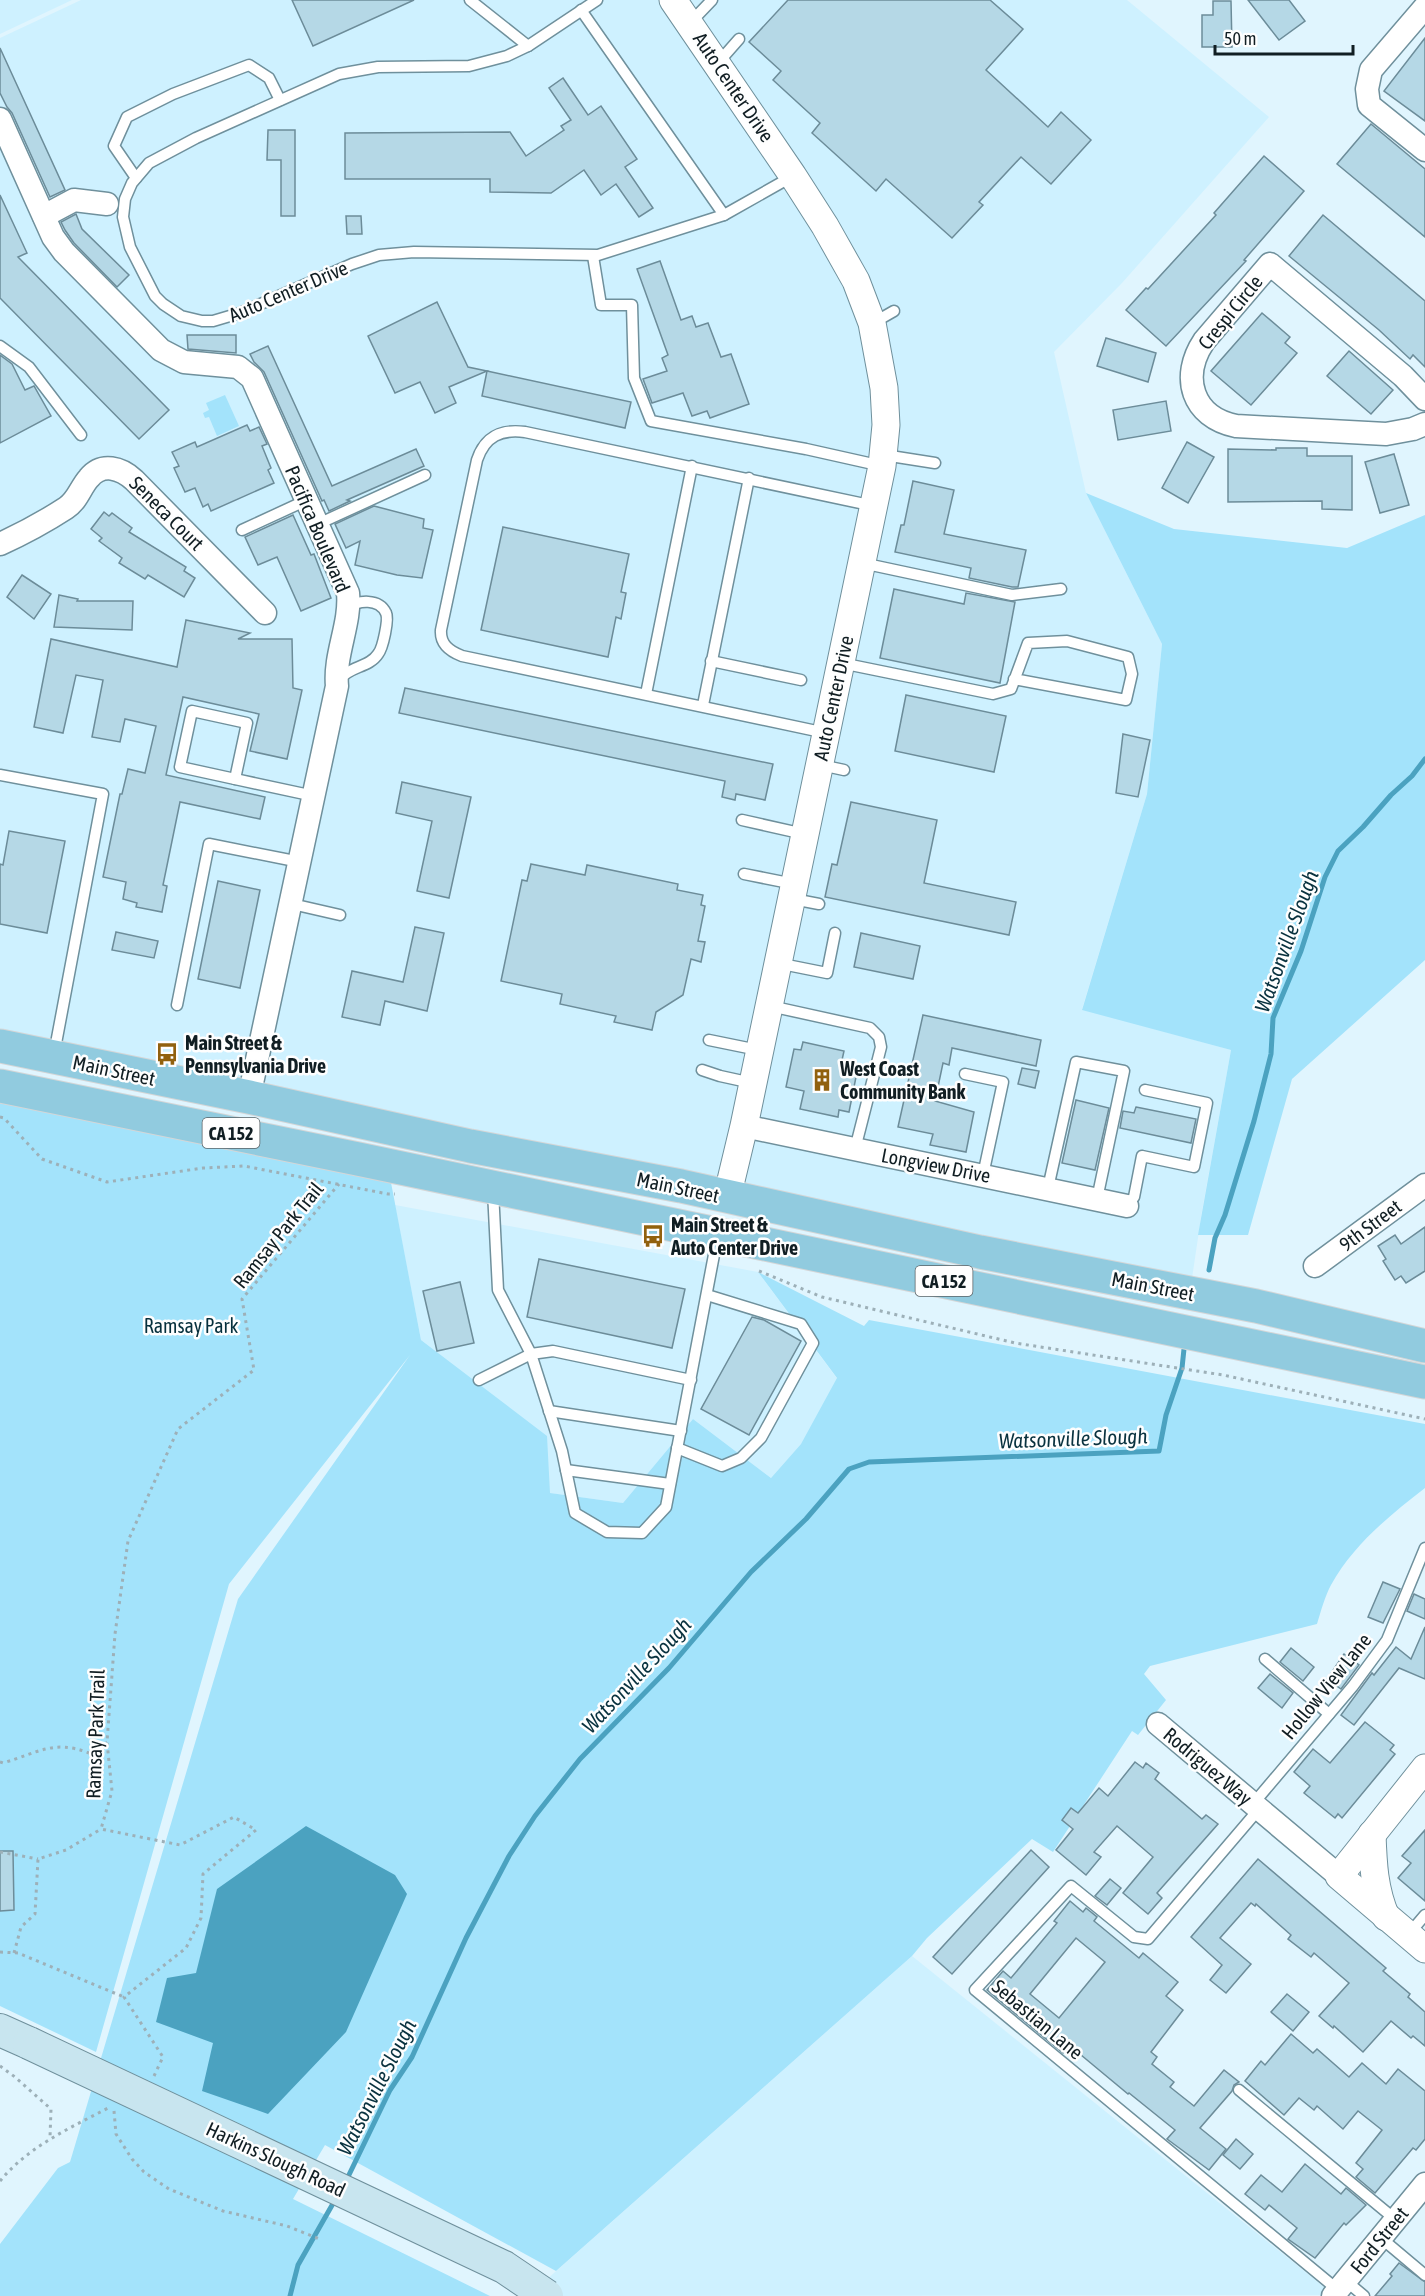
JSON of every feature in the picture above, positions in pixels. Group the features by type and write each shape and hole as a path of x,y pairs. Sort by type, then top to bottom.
{"main road":[{"name":"Main Street","path":"0,1046 980,1252 1256,1306 1425,1346"},
{"name":"Main Street","path":"0,1086 1425,1382"},
{"name":"Auto Center Drive","path":"718,1234 727,1197"},
{"name":"Harkins Slough Road","path":"0,2030 504,2267 547,2296"}],"street":[{"name":"Auto Center Drive","path":"673,0 793,176 846,262 865,301 883,317 885,407 883,461 826,733 832,767 804,834 744,1126 727,1197"},
{"path":"1425,7 1371,70 1367,89 1370,105 1425,150"},
{"name":"Pacifica Boulevard","path":"3,133 58,244 161,350 184,362 231,365 248,373 354,600 336,667 337,686 249,1097"},
{"path":"44,216 74,200 107,204"},
{"name":"Crespi Circle","path":"1425,399 1403,376 1270,264 1204,341 1193,363 1192,384 1199,403 1214,419 1223,424 1257,428 1386,434 1413,429 1425,424"},
{"name":"Seneca Court","path":"0,544 67,508 92,475 100,470 126,472 265,613"},
{"name":"Longview Drive","path":"744,1126 1127,1206"},
{"name":"9th Street","path":"1315,1266 1424,1188"},
{"name":"Rodriguez Way","path":"1158,1724 1339,1876"},
{"path":"1419,1933 1386,1917 1339,1876 1423,1773"},
{"path":"1372,1834 1373,1876 1386,1917"},
{"name":"Ford Street","path":"1339,2289 1425,2184"}],"lane":[{"path":"470,0 528,46"},
{"name":"Auto Center Drive","path":"597,0 528,46 507,56 470,66 378,67 351,70 326,79 159,156 149,163 136,178 125,199 123,217 125,235 138,266 155,296 181,316 202,321 225,319 351,264 379,255 414,252 593,256 724,215 793,176"},
{"path":"690,23 712,0"},
{"path":"581,10 724,215"},
{"path":"717,64 738,39"},
{"path":"136,178 114,146 127,117 173,94 249,65 269,78 280,100"},
{"path":"593,256 601,305 632,305 634,378 651,422 883,461 935,463"},
{"path":"0,346 29,367 81,435"},
{"path":"826,733 703,705 462,656 453,652 443,643 441,630 477,460 480,449 494,436 503,432 525,432 749,478 874,507"},
{"path":"646,694 692,466"},
{"path":"318,524 425,475"},
{"path":"703,705 749,478"},
{"path":"242,530 307,500"},
{"path":"862,563 1012,595 1061,589"},
{"path":"337,686 346,673 373,660 381,648 387,614 379,605 354,600"},
{"path":"841,663 993,694 1011,689 1014,679 1028,643 1066,641 1128,657 1132,674 1126,700 1014,679"},
{"path":"711,661 801,680"},
{"path":"235,779 247,723 192,711 180,767 235,779 314,796"},
{"path":"0,775 103,794 53,1057"},
{"path":"742,820 804,834"},
{"path":"177,1005 210,844 300,862"},
{"path":"744,874 792,891 819,904"},
{"path":"292,904 340,915"},
{"path":"777,963 827,973 835,933"},
{"path":"768,1005 870,1028 879,1037 881,1047 855,1149"},
{"path":"709,1040 759,1050"},
{"path":"1048,1188 1076,1062 1124,1071 1097,1199"},
{"path":"702,1070 752,1083"},
{"path":"965,1074 1003,1082 984,1175"},
{"path":"1127,1206 1134,1197 1142,1156 1194,1167 1207,1103 1145,1090"},
{"path":"493,1188 498,1290 531,1354 566,1470 575,1513 607,1532 642,1533 666,1508 718,1234"},
{"path":"677,1448 722,1466 741,1458 761,1438 813,1342 801,1324 706,1295"},
{"path":"479,1380 531,1354 552,1351 691,1380"},
{"path":"549,1411 681,1431"},
{"path":"566,1470 670,1484"},
{"name":"Hollow View Lane","path":"1256,1806 1387,1640 1425,1548"},
{"path":"1265,1659 1329,1714"},
{"name":"Sebastian Lane","path":"1256,1806 1148,1939 1134,1937 1071,1886 975,1990 1339,2289"},
{"path":"1239,2090 1396,2220"},
{"path":"1381,2238 1425,2275"},
{"path":"1339,2289 1364,2296"}],"path":[{"path":"0,1117 4,1118 42,1159 107,1182 203,1168 244,1166 338,1185 398,1194"},
{"name":"Ramsay Park Trail","path":"101,1829 112,1791 107,1742 115,1634 128,1541 178,1429 254,1370 242,1299 358,1159"},
{"path":"749,1267 822,1297 1015,1343 1223,1375 1425,1419"},
{"path":"0,1762 24,1757 45,1748 73,1746 89,1753 107,1742"},
{"path":"0,1852 39,1859 66,1850 101,1829 180,1845 234,1817 256,1830 203,1874 201,1918 186,1948 124,1997"},
{"path":"14,1953 21,1927 35,1914 39,1859"},
{"path":"0,1952 14,1953 124,1997 163,2057 153,2079"},
{"path":"0,2066 51,2109 50,2138"},
{"path":"0,2181 28,2152 112,2106 116,2134 132,2159 144,2172 169,2189 223,2211 287,2226 322,2240"}],"shaded area":[{"path":"0,0 72,0 0,34"},
{"path":"81,0 1127,0 1269,117 1122,283 1054,352 1086,493 1162,644 1147,794 1082,1009 1231,1050 1191,1285 0,1035 0,38"},
{"path":"395,1205 758,1272 847,1392 771,1478 693,1419 623,1503 549,1493 437,1352 421,1340"},
{"path":"306,1826 395,1875 407,1894 346,2032 268,2114 202,2091 213,2043 156,2022 167,1978 196,1973 217,1889"},
{"path":"912,1956 1334,2295 528,2296"}],"green space":[{"path":"225,395 239,426 217,436 209,417 205,418 203,413 209,410 206,403"},
{"path":"1086,493 1174,529 1347,548 1425,515 1425,960 1292,1079 1248,1235 1198,1235 1231,1050 1082,1010 1147,794 1162,644"},
{"name":"Ramsay Park","path":"0,1092 389,1172 421,1340 547,1436 550,1493 623,1503 693,1419 771,1478 801,1444 837,1378 758,1272 864,1326 869,1320 1425,1424 1425,1488 1386,1520 1350,1556 1329,1589 1317,1624 1150,1666 1144,1674 1166,1700 1138,1735 1132,1731 1053,1852 1032,1839 927,1938 912,1956 556,2271 325,2145 293,2199 490,2296 0,2296 0,2244 58,2168 70,2162 238,1599 410,1355 229,1584 96,2052 0,2006"}],"building":[{"path":"292,0 414,0 313,46"},
{"path":"788,0 990,0 1023,29 986,70 1048,127 1061,112 1091,140 1051,184 1021,157 979,202 983,205 952,238 886,179 876,191 812,133 820,123 773,80 781,71 749,42"},
{"path":"1248,0 1289,0 1305,21 1279,40"},
{"path":"1213,1 1231,1 1232,47 1202,47 1202,15 1213,15"},
{"path":"1425,38 1425,121 1384,91"},
{"path":"0,48 65,190 50,197 12,113 0,93"},
{"path":"563,78 588,115 601,106 637,159 625,167 653,208 639,217 616,184 601,195 584,170 551,193 490,192 490,179 345,179 345,133 510,132 526,156 564,130 561,126 571,120 549,88"},
{"path":"1371,124 1425,169 1425,237 1337,164"},
{"path":"268,130 295,130 295,216 281,216 281,160 267,160"},
{"path":"1264,156 1304,191 1244,260 1246,261 1166,346 1126,310 1216,215 1214,213"},
{"path":"0,195 27,253 18,257 169,410 139,439 0,298"},
{"path":"76,214 82,229 129,275 117,287 74,243 65,230 61,222"},
{"path":"1323,215 1425,301 1425,367 1413,355 1410,359 1379,330 1289,256"},
{"path":"346,216 361,216 362,234 347,234"},
{"path":"660,261 681,320 692,316 696,327 708,323 721,357 731,354 749,404 710,418 707,411 692,416 683,393 652,403 643,379 667,371 662,358 668,355 637,269"},
{"path":"437,302 468,367 487,371 449,387 456,403 435,413 420,382 395,393 368,336"},
{"path":"1262,313 1290,337 1285,343 1297,353 1251,405 1211,371"},
{"path":"187,335 236,335 236,353 188,349"},
{"path":"1106,338 1156,353 1148,382 1097,366"},
{"path":"268,346 332,486 416,449 424,466 347,500 350,501 329,511 324,500 322,501 264,372 250,354"},
{"path":"1349,351 1393,390 1371,414 1327,376"},
{"path":"0,355 12,364 25,390 34,386 51,416 0,443"},
{"path":"487,371 631,402 625,428 482,396"},
{"path":"1166,401 1171,431 1118,440 1113,410"},
{"path":"247,425 250,431 259,427 267,444 262,446 274,483 211,511 208,504 203,507 195,488 185,492 174,468 179,466 172,452 195,442 197,447"},
{"path":"1187,442 1214,457 1188,503 1162,488"},
{"path":"1276,448 1307,448 1307,456 1352,456 1352,510 1322,509 1322,501 1228,502 1228,449 1276,450"},
{"path":"1394,454 1409,505 1380,513 1365,462"},
{"path":"913,481 954,490 944,534 1026,550 1018,587 969,578 971,568 895,552 901,525 904,525"},
{"path":"374,506 424,519 423,528 433,530 422,578 397,575 355,565 360,541 346,548 335,524"},
{"path":"104,512 109,516 112,513 132,528 129,532 186,567 184,571 195,578 184,597 148,575 145,579 119,563 122,558 99,541 102,538 91,529"},
{"path":"293,515 311,555 314,554 331,598 301,611 277,557 258,565 245,537"},
{"path":"503,527 629,554 621,592 626,593 621,619 616,617 608,657 481,630"},
{"path":"22,575 51,594 34,619 7,597"},
{"path":"894,589 964,604 966,593 1015,602 1000,683 880,658"},
{"path":"59,595 78,599 77,601 133,601 132,630 54,627"},
{"path":"186,620 250,633 238,639 292,639 293,688 302,690 287,759 250,751 259,714 183,697 166,775 265,797 260,819 180,802 163,885 167,886 162,912 136,907 137,903 123,899 126,882 103,877 120,794 122,794 128,769 145,773 156,726 125,719 120,742 92,737 103,680 76,675 63,733 34,727 51,639 177,667"},
{"path":"405,688 773,764 765,800 736,794 735,800 722,797 725,781 399,713"},
{"path":"906,695 1006,716 994,772 895,751"},
{"path":"1123,734 1150,740 1138,797 1116,793"},
{"path":"402,782 471,797 449,898 417,891 432,821 396,813"},
{"path":"851,802 937,820 924,883 1016,902 1009,935 825,897 832,864 837,865"},
{"path":"9,831 65,841 47,933 0,924 0,864 3,865"},
{"path":"531,864 585,875 587,865 678,884 677,890 703,895 701,905 705,906 698,941 705,942 701,962 691,959 683,995 656,1012 652,1030 614,1022 616,1016 560,1004 562,994 501,981 522,880 527,881"},
{"path":"218,881 260,890 240,988 198,979"},
{"path":"415,927 444,933 427,1011 385,1001 380,1025 342,1017 352,971 403,982"},
{"path":"116,932 158,941 154,958 112,950"},
{"path":"861,933 920,946 913,979 854,967"},
{"path":"923,1015 1041,1040 1036,1066 952,1048 949,1065 943,1063 935,1101 974,1112 966,1152 930,1145 933,1134 898,1127"},
{"name":"West Coast Community Bank","path":"803,1042 844,1051 840,1069 857,1072 849,1112 839,1110 838,1117 800,1109 804,1091 786,1087 794,1049 801,1050"},
{"path":"1022,1068 1039,1071 1035,1088 1018,1084"},
{"path":"1076,1100 1109,1108 1095,1170 1062,1163"},
{"path":"1136,1107 1196,1119 1191,1143 1120,1128 1123,1111 1134,1113"},
{"path":"1425,1227 1425,1271 1406,1283 1401,1276 1395,1280 1383,1261 1386,1259 1378,1246 1395,1235 1401,1244"},
{"path":"539,1259 685,1289 672,1348 527,1317"},
{"path":"460,1282 474,1343 437,1351 423,1291"},
{"path":"752,1317 764,1320 801,1341 749,1435 701,1409"},
{"path":"1383,1582 1400,1589 1383,1623 1368,1617"},
{"path":"1414,1594 1425,1599 1425,1619 1407,1611"},
{"path":"1425,1627 1425,1679 1399,1668 1354,1725 1341,1715 1372,1673 1374,1675 1396,1647 1411,1659"},
{"path":"1291,1648 1314,1667 1303,1681 1280,1662"},
{"path":"1344,1654 1359,1665 1341,1689 1327,1679"},
{"path":"1270,1674 1293,1693 1282,1708 1258,1688"},
{"path":"1365,1722 1394,1745 1390,1750 1395,1754 1342,1818 1338,1814 1335,1818 1304,1793 1310,1786 1294,1772 1313,1749 1330,1763"},
{"path":"1135,1762 1143,1768 1146,1763 1159,1773 1155,1779 1202,1819 1206,1815 1218,1824 1157,1893 1162,1898 1148,1914 1123,1893 1153,1857 1117,1826 1094,1852 1101,1857 1086,1875 1056,1850 1073,1829 1062,1820 1071,1808 1078,1813 1099,1788 1108,1796"},
{"path":"1425,1830 1425,1901 1398,1878 1411,1863 1402,1856"},
{"path":"1031,1850 1049,1867 952,1974 933,1957"},
{"path":"0,1851 13,1851 14,1910 0,1911"},
{"path":"1258,1859 1386,1968 1383,1971 1410,1994 1408,1997 1425,2012 1425,2046 1413,2036 1411,2038 1391,2021 1363,2052 1334,2026 1333,2028 1319,2016 1349,1983 1314,1953 1311,1957 1288,1939 1291,1935 1256,1904 1255,1906 1251,1903 1220,1938 1251,1964 1226,1993 1210,1980 1222,1965 1191,1937"},
{"path":"1110,1879 1121,1888 1107,1905 1095,1896"},
{"path":"1070,1901 1083,1912 1086,1908 1097,1917 1094,1921 1139,1958 1143,1953 1178,1982 1166,1996 1183,2010 1151,2052 1157,2057 1152,2064 1174,2082 1170,2087 1194,2106 1224,2070 1239,2082 1234,2085 1232,2091 1200,2128 1226,2149 1209,2170 1167,2139 1175,2130 1069,2045 1063,2053 987,1990 1003,1971 1011,1978 1057,1923 1054,1921","holes":["1076,1938 1105,1962 1059,2018 1030,1994"]},
{"path":"1287,1994 1309,2012 1293,2031 1271,2012"},
{"path":"1291,2034 1313,2053 1317,2049 1349,2077 1362,2063 1386,2084 1398,2069 1425,2091 1425,2139 1416,2150 1413,2148 1375,2193 1356,2177 1363,2169 1356,2163 1382,2130 1358,2111 1343,2129 1317,2106 1314,2110 1299,2098 1284,2115 1245,2081 1261,2061 1265,2065"},
{"path":"1236,2139 1253,2154 1240,2169 1223,2155"},
{"path":"1305,2164 1341,2194 1346,2188 1366,2205 1346,2225 1344,2223 1315,2258 1288,2239 1297,2228 1269,2205 1265,2210 1245,2194 1261,2175 1282,2192"},
{"path":"1399,2263 1425,2282 1425,2296 1375,2296 1392,2276 1390,2274"}],"waterway":[{"name":"Watsonville Slough","path":"1209,1270 1215,1238 1225,1215 1254,1121 1271,1054 1273,1018 1301,951 1325,877 1338,851 1412,776 1425,759"},
{"name":"Watsonville Slough","path":"346,2181 390,2090 412,2057 466,1938 509,1856 535,1816 580,1759 669,1668 751,1572 806,1519 849,1469 869,1462 1159,1451 1166,1415 1182,1368 1184,1349"},
{"name":"Watsonville Slough","path":"290,2296 298,2265 335,2200"}],"place":[{"name":"Main Street & Pennsylvania Drive","path":"167,1054"},
{"name":"West Coast Community Bank","path":"822,1080"},
{"name":"Main Street & Auto Center Drive","path":"653,1236"}]}
